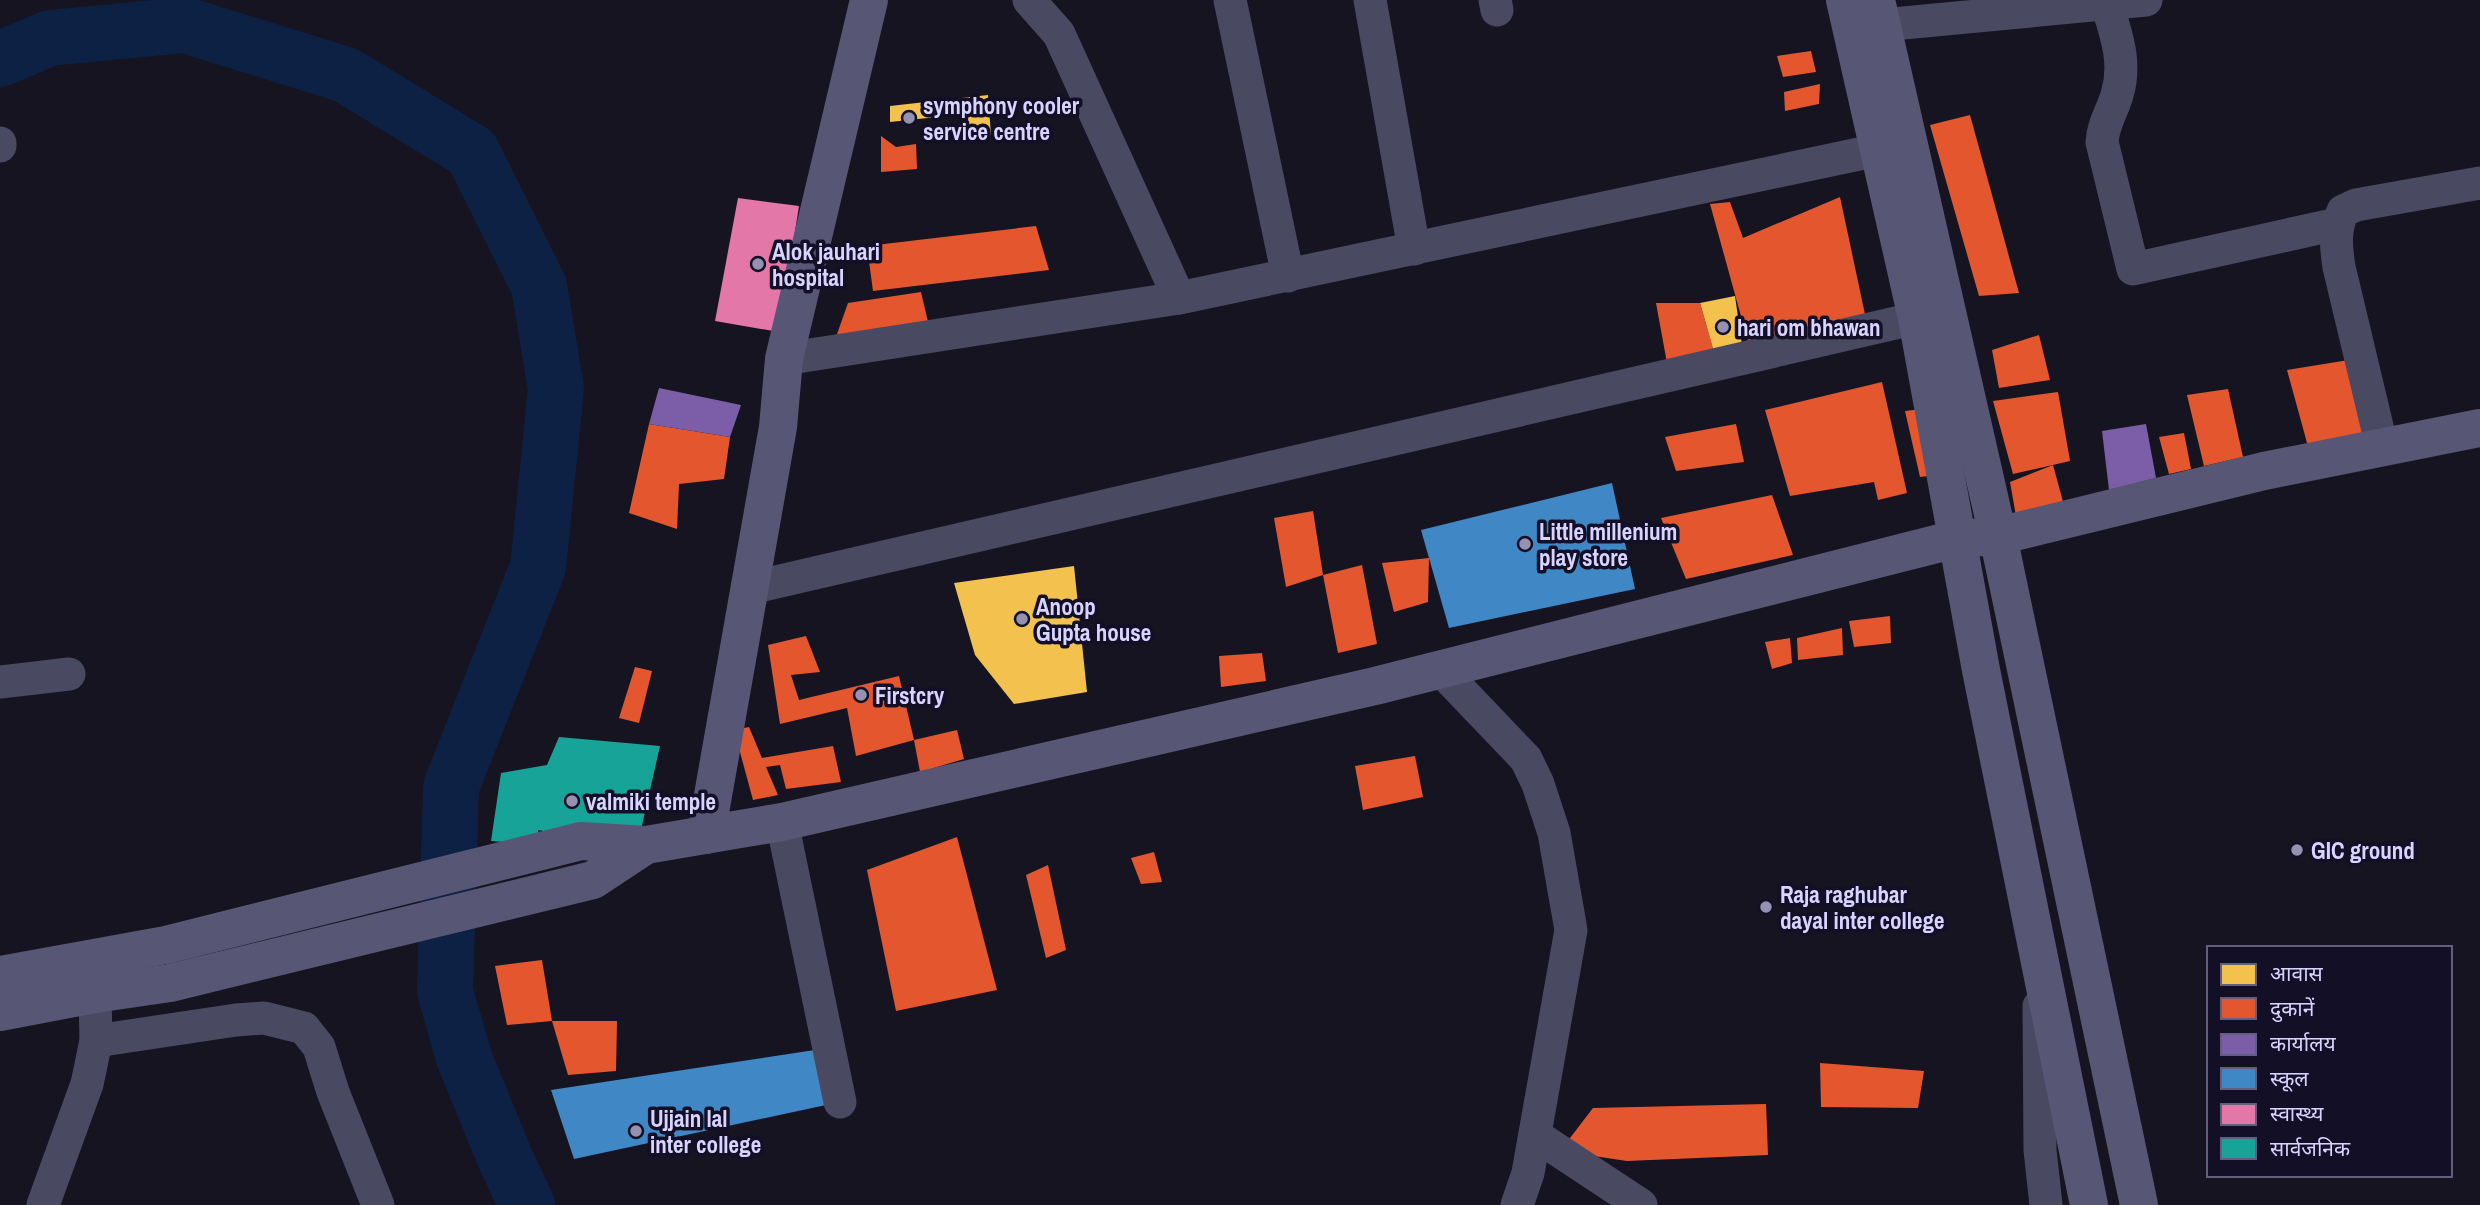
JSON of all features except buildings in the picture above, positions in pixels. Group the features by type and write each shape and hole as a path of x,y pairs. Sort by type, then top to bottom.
{"street":[{"path":"706,835 778,427 784,359 869,0"},
{"path":"1029,0 1059,34 1179,298"},
{"path":"1230,0 1288,276"},
{"path":"1370,0 1414,250"},
{"path":"1845,0 1917,318 1956,539 2089,1205"},
{"path":"2139,1205 1997,536 1879,13 2146,0"},
{"path":"2106,4 2121,51 2122,74 2117,96 2103,128 2102,142 2133,269 2337,224"},
{"path":"784,359 1179,298 1878,150"},
{"path":"2382,447 2339,267 2337,224 2343,211 2356,205 2480,183"},
{"path":"750,588 1917,318"},
{"path":"0,975 166,945 581,841 646,845 782,822 1440,669 1956,539 1997,536 2264,471 2480,428"},
{"path":"1440,669 1526,759 1538,784 1554,833 1571,930 1528,1172 1517,1205"},
{"path":"0,682 69,674"},
{"path":"782,822 839,1102"},
{"path":"0,1013 95,994 170,984 593,880 646,845"},
{"path":"2039,958 2038,1090 2040,1150 2046,1205"},
{"path":"43,1205 87,1084 96,1041 95,994"},
{"path":"96,1041 264,1018 304,1028 319,1047 333,1092 378,1205"},
{"path":"1535,1135 1641,1205"}],"waterway":[{"path":"0,59 50,38 185,25 346,75 472,152 539,286 556,389 538,567 451,787 445,991 464,1058 527,1205"}],"place":[{"name":"symphony cooler service centre","path":"909,118"},
{"name":"Alok jauhari hospital","path":"758,264"},
{"name":"hari om bhawan","path":"1723,327"},
{"name":"Little millenium play store","path":"1525,544"},
{"name":"Anoop Gupta house","path":"1022,619"},
{"name":"Firstcry","path":"861,695"},
{"name":"valmiki temple","path":"572,801"},
{"name":"GIC ground","path":"2297,850"},
{"name":"Raja raghubar dayal inter college","path":"1766,907"},
{"name":"Ujjain lal inter college","path":"636,1131"}]}
